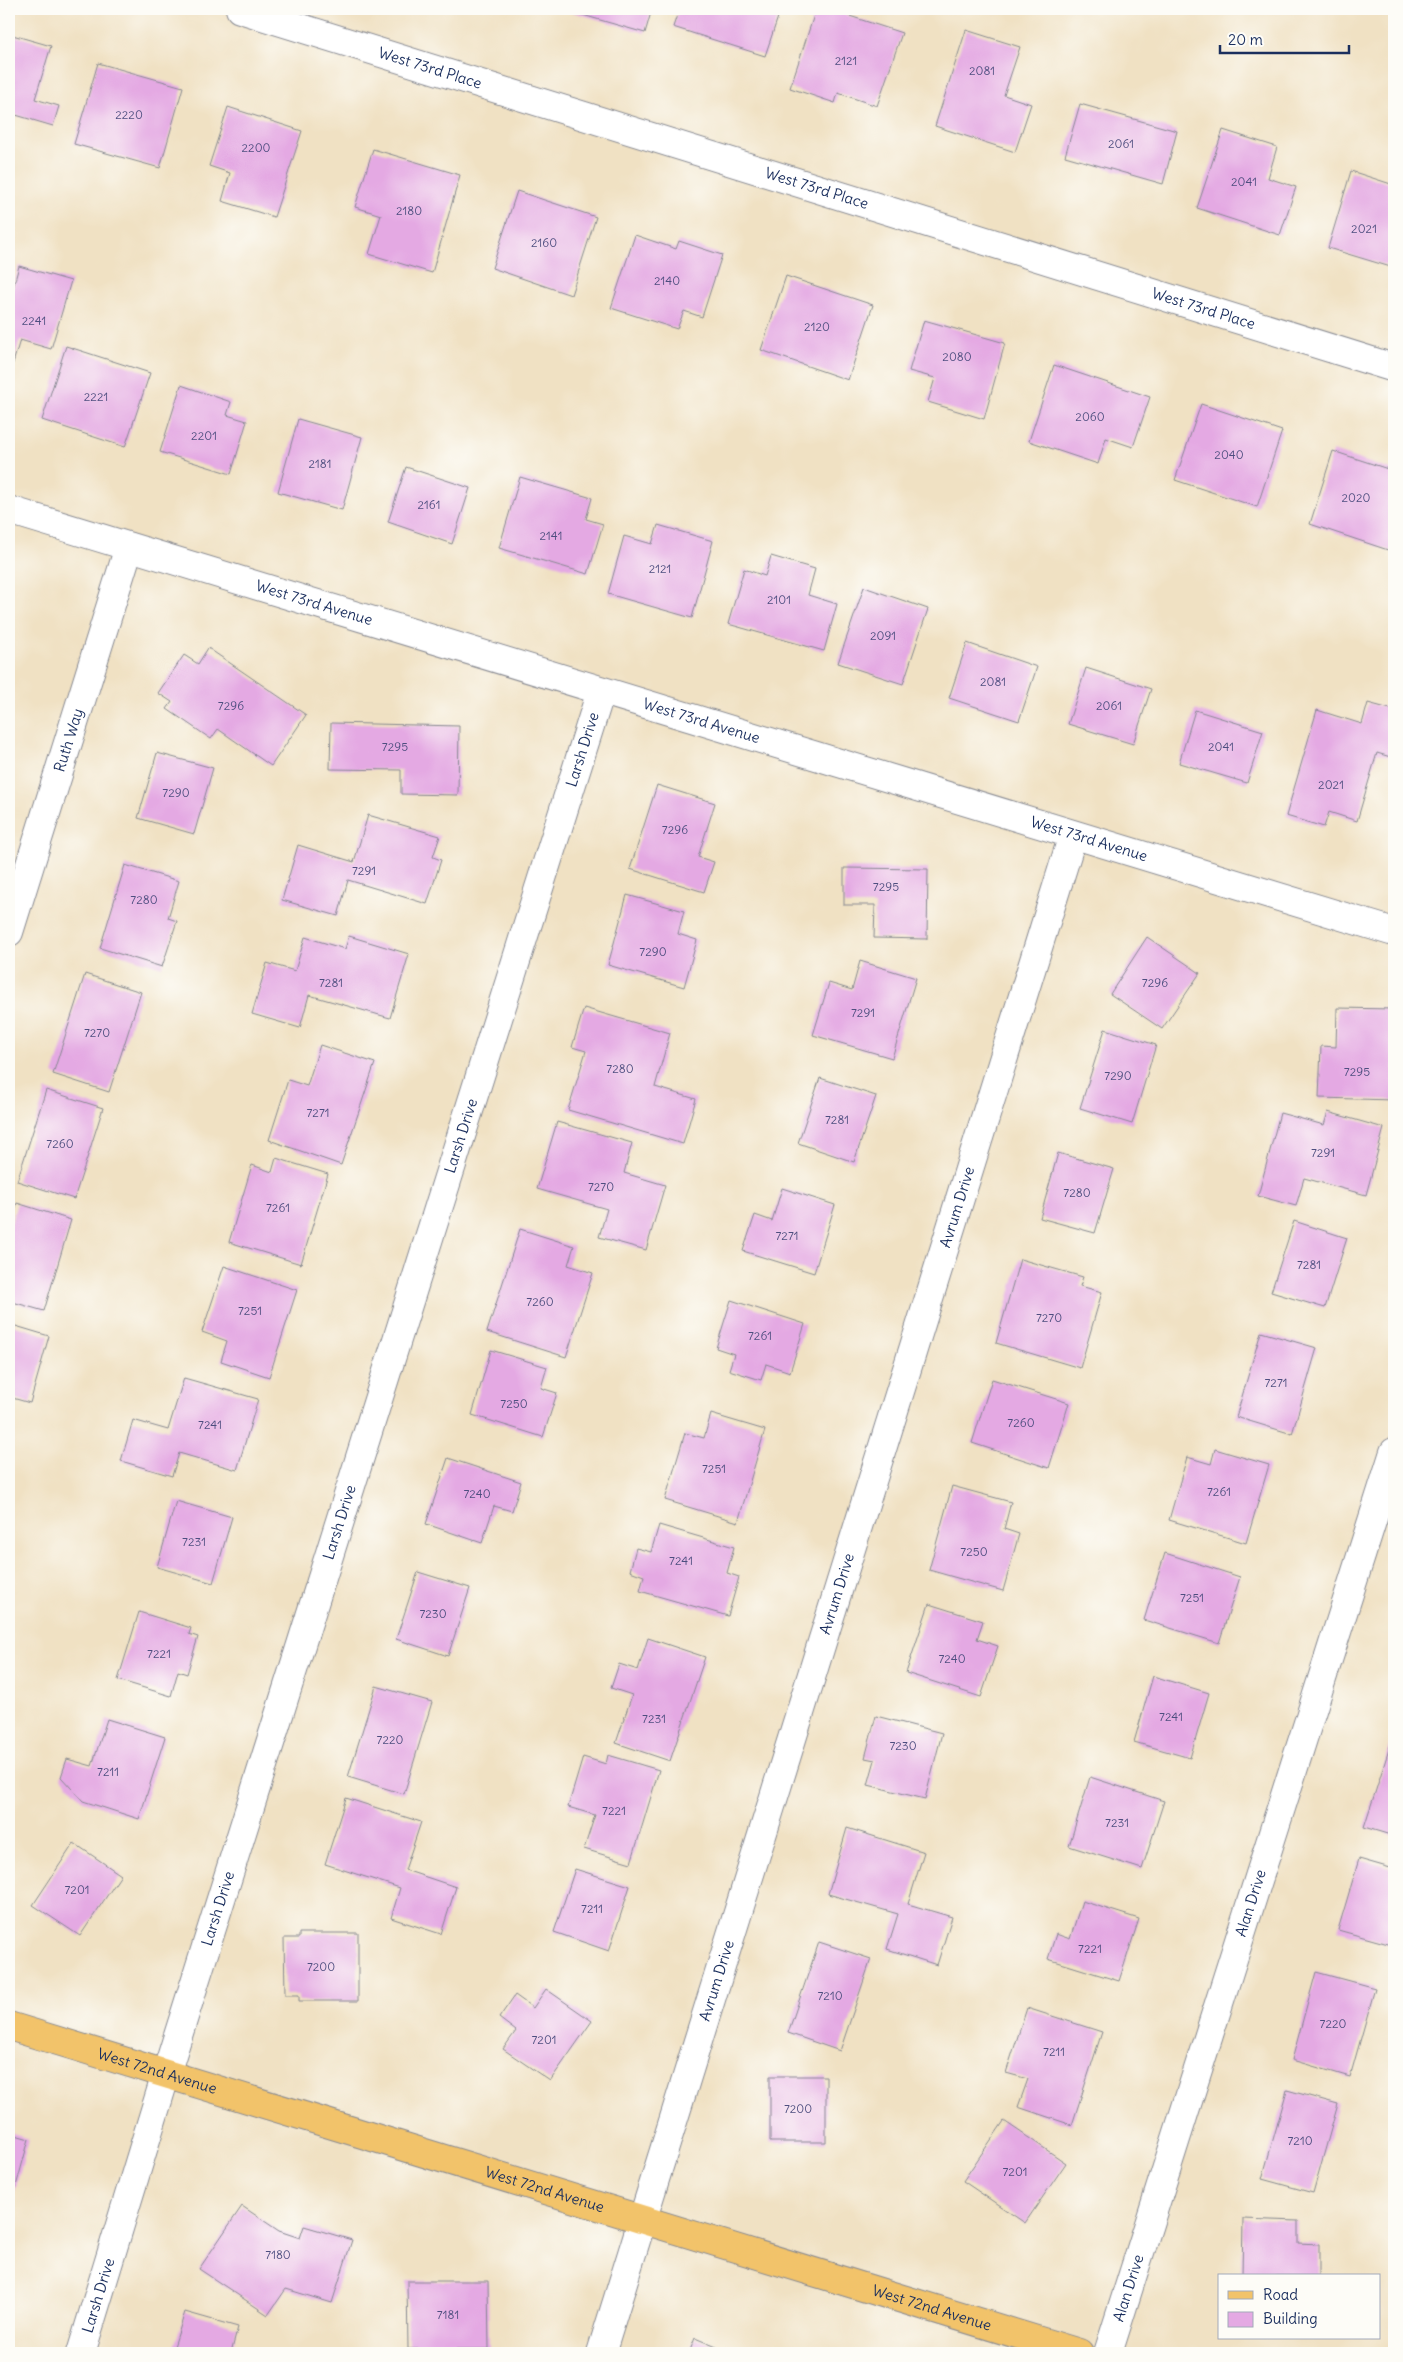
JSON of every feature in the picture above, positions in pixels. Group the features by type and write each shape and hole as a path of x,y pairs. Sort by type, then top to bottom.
{"main road":[{"name":"West 72nd Avenue","path":"9,2026 1079,2353"}],"street":[{"name":"West 73rd Place","path":"240,9 1394,368"},
{"name":"West 73rd Avenue","path":"9,510 1394,932"},
{"name":"Ruth Way","path":"9,932 129,547"},
{"name":"Larsh Drive","path":"82,2353 166,2074 601,691"},
{"name":"Avrum Drive","path":"601,2353 1073,835"},
{"name":"Alan Drive","path":"1108,2353 1394,1452"}],"building":[{"path":"562,9 652,9 645,33"},
{"path":"679,9 752,9 778,17 765,56 673,27"},
{"path":"816,9 828,9 902,33 877,106 838,93 835,103 790,88"},
{"path":"966,30 1020,47 1004,95 1031,104 1015,152 935,126"},
{"path":"9,34 51,46 35,99 59,106 53,126 9,113"},
{"path":"98,63 183,87 160,168 74,144"},
{"path":"1080,104 1177,131 1163,184 1065,156"},
{"path":"228,107 302,131 274,217 222,201 230,173 209,166"},
{"path":"1223,130 1277,147 1268,178 1296,187 1280,235 1197,208"},
{"path":"373,149 460,175 432,273 369,254 381,215 355,207"},
{"path":"1351,171 1394,185 1394,199 1391,209 1394,209 1394,268 1328,248"},
{"path":"517,191 596,217 571,295 492,268"},
{"path":"635,235 676,249 679,241 722,255 702,317 684,311 677,329 611,308"},
{"path":"19,266 71,281 51,349 20,340 9,376 9,302"},
{"path":"786,276 873,305 848,380 761,350"},
{"path":"924,320 1005,343 984,419 928,402 935,378 909,371"},
{"path":"66,346 150,373 125,447 42,420"},
{"path":"1054,365 1150,397 1133,447 1106,438 1098,464 1029,441"},
{"path":"181,385 231,402 227,415 247,421 231,474 160,452"},
{"path":"1201,404 1282,431 1257,507 1175,480"},
{"path":"298,419 362,437 342,510 278,492"},
{"path":"1333,451 1394,471 1394,552 1310,524"},
{"path":"406,467 470,488 452,544 388,522"},
{"path":"520,477 592,498 586,519 603,524 588,574 499,548"},
{"path":"658,525 713,541 692,618 608,594 624,536 652,544"},
{"path":"771,556 815,569 808,595 837,604 824,651 728,624 744,569 765,576"},
{"path":"864,587 928,609 903,684 838,663"},
{"path":"967,643 1037,667 1019,721 949,698"},
{"path":"208,648 306,715 271,766 218,729 211,739 167,709 172,702 158,693 184,655 198,664"},
{"path":"1086,668 1151,689 1133,744 1068,724"},
{"path":"1368,703 1394,710 1394,758 1377,753 1357,821 1329,812 1324,827 1286,816 1317,710 1362,724"},
{"path":"1195,710 1263,731 1247,783 1179,763"},
{"path":"331,723 459,726 458,795 401,794 401,770 330,769"},
{"path":"157,753 213,768 194,834 138,818"},
{"path":"657,785 715,803 698,857 714,862 704,892 630,869"},
{"path":"368,815 440,836 433,857 441,860 427,904 348,880 338,916 282,900 298,845 354,862"},
{"path":"125,865 179,881 168,918 177,921 162,967 100,948"},
{"path":"844,868 928,869 927,939 874,938 875,905 844,905"},
{"path":"627,895 684,911 678,934 697,940 684,987 608,965"},
{"path":"349,936 409,954 390,1018 309,995 300,1028 252,1014 267,963 295,971 305,937 345,949"},
{"path":"1147,937 1200,973 1162,1029 1110,994"},
{"path":"860,961 916,978 892,1058 813,1035 829,983 852,990"},
{"path":"85,974 141,992 109,1092 53,1074"},
{"path":"584,1008 670,1033 655,1087 696,1099 683,1144 568,1110 586,1051 572,1047"},
{"path":"1337,1008 1394,1009 1394,1100 1319,1098 1321,1046 1336,1047"},
{"path":"1105,1029 1156,1045 1132,1124 1080,1108"},
{"path":"320,1045 375,1063 341,1165 269,1140 288,1080 307,1086"},
{"path":"820,1078 876,1096 854,1162 798,1143"},
{"path":"46,1090 103,1108 74,1199 17,1181"},
{"path":"1328,1112 1384,1128 1366,1195 1304,1178 1296,1206 1258,1196 1280,1113 1324,1125"},
{"path":"557,1122 632,1143 624,1173 665,1185 646,1250 599,1237 607,1209 537,1189"},
{"path":"1058,1153 1114,1169 1095,1233 1040,1218"},
{"path":"276,1158 328,1174 301,1264 229,1242 252,1165 272,1172"},
{"path":"782,1188 835,1205 814,1273 743,1251 755,1215 772,1221"},
{"path":"17,1203 71,1220 44,1311 9,1301 9,1230"},
{"path":"1294,1221 1347,1238 1325,1308 1271,1292"},
{"path":"520,1229 574,1246 568,1265 593,1273 566,1357 487,1332"},
{"path":"1020,1259 1083,1277 1080,1286 1102,1292 1080,1368 996,1343"},
{"path":"224,1266 297,1290 269,1377 221,1361 227,1341 202,1332"},
{"path":"731,1300 805,1324 790,1372 766,1364 761,1380 729,1370 734,1354 716,1348"},
{"path":"9,1324 49,1336 30,1403 9,1397"},
{"path":"1261,1332 1317,1348 1292,1434 1236,1417"},
{"path":"491,1350 547,1367 541,1388 557,1393 543,1437 472,1415"},
{"path":"184,1378 258,1399 237,1470 179,1453 172,1476 121,1461 133,1420 168,1430"},
{"path":"992,1379 1069,1403 1049,1468 972,1443"},
{"path":"711,1414 765,1430 738,1522 665,1500 685,1433 704,1438"},
{"path":"1215,1449 1269,1465 1246,1543 1169,1520 1187,1457 1211,1464"},
{"path":"448,1458 521,1482 512,1511 494,1506 482,1543 426,1524"},
{"path":"952,1486 1011,1502 1004,1529 1019,1534 1003,1591 929,1570"},
{"path":"176,1501 232,1517 213,1583 157,1567"},
{"path":"659,1525 734,1547 727,1573 739,1577 728,1616 640,1591 644,1576 630,1571 636,1548 651,1552"},
{"path":"1165,1553 1240,1577 1219,1643 1144,1620"},
{"path":"418,1572 470,1588 448,1656 396,1639"},
{"path":"929,1604 983,1621 977,1639 998,1646 981,1697 906,1673"},
{"path":"139,1612 191,1628 189,1634 198,1637 187,1674 178,1671 171,1696 118,1680"},
{"path":"648,1638 705,1657 670,1761 616,1743 632,1695 611,1688 619,1664 638,1670"},
{"path":"1153,1676 1209,1693 1190,1758 1134,1742"},
{"path":"376,1686 432,1702 404,1794 348,1777"},
{"path":"876,1716 942,1733 925,1799 868,1785 875,1760 865,1758"},
{"path":"107,1719 165,1737 139,1819 83,1801 61,1777 67,1759 92,1766"},
{"path":"1392,1740 1394,1741 1394,1836 1364,1827"},
{"path":"608,1755 659,1770 631,1863 584,1849 595,1815 568,1807 583,1757 606,1764"},
{"path":"1090,1777 1164,1801 1142,1869 1069,1846"},
{"path":"346,1798 421,1822 405,1870 456,1887 441,1934 391,1918 400,1888 325,1864"},
{"path":"847,1828 924,1852 908,1904 952,1917 937,1965 887,1949 898,1914 828,1894"},
{"path":"74,1843 121,1875 80,1936 33,1905"},
{"path":"1359,1859 1394,1869 1394,1938 1392,1945 1338,1930"},
{"path":"575,1869 630,1886 609,1951 554,1932"},
{"path":"1082,1901 1139,1919 1119,1981 1048,1959 1056,1934 1070,1939"},
{"path":"299,1933 358,1933 358,2001 299,2001 299,1995 285,1995 284,1938 299,1938"},
{"path":"819,1942 871,1959 840,2051 788,2033"},
{"path":"1316,1972 1375,1988 1350,2077 1292,2060"},
{"path":"546,1989 592,2021 550,2081 503,2049 516,2031 499,2018 515,1995 533,2008"},
{"path":"1027,2008 1102,2032 1072,2125 1018,2107 1028,2079 1006,2073"},
{"path":"770,2076 826,2076 826,2142 770,2142"},
{"path":"1287,2090 1338,2104 1313,2193 1262,2179"},
{"path":"1004,2121 1066,2163 1025,2223 963,2181"},
{"path":"9,2133 29,2139 9,2212"},
{"path":"242,2206 279,2231 300,2238 304,2226 352,2240 332,2303 286,2289 268,2315 199,2269"},
{"path":"1243,2219 1298,2221 1298,2243 1319,2244 1319,2274 1242,2274"},
{"path":"407,2281 488,2281 489,2349 408,2349"},
{"path":"185,2312 238,2327 231,2353 172,2353"},
{"path":"695,2338 731,2353 689,2353"}]}
